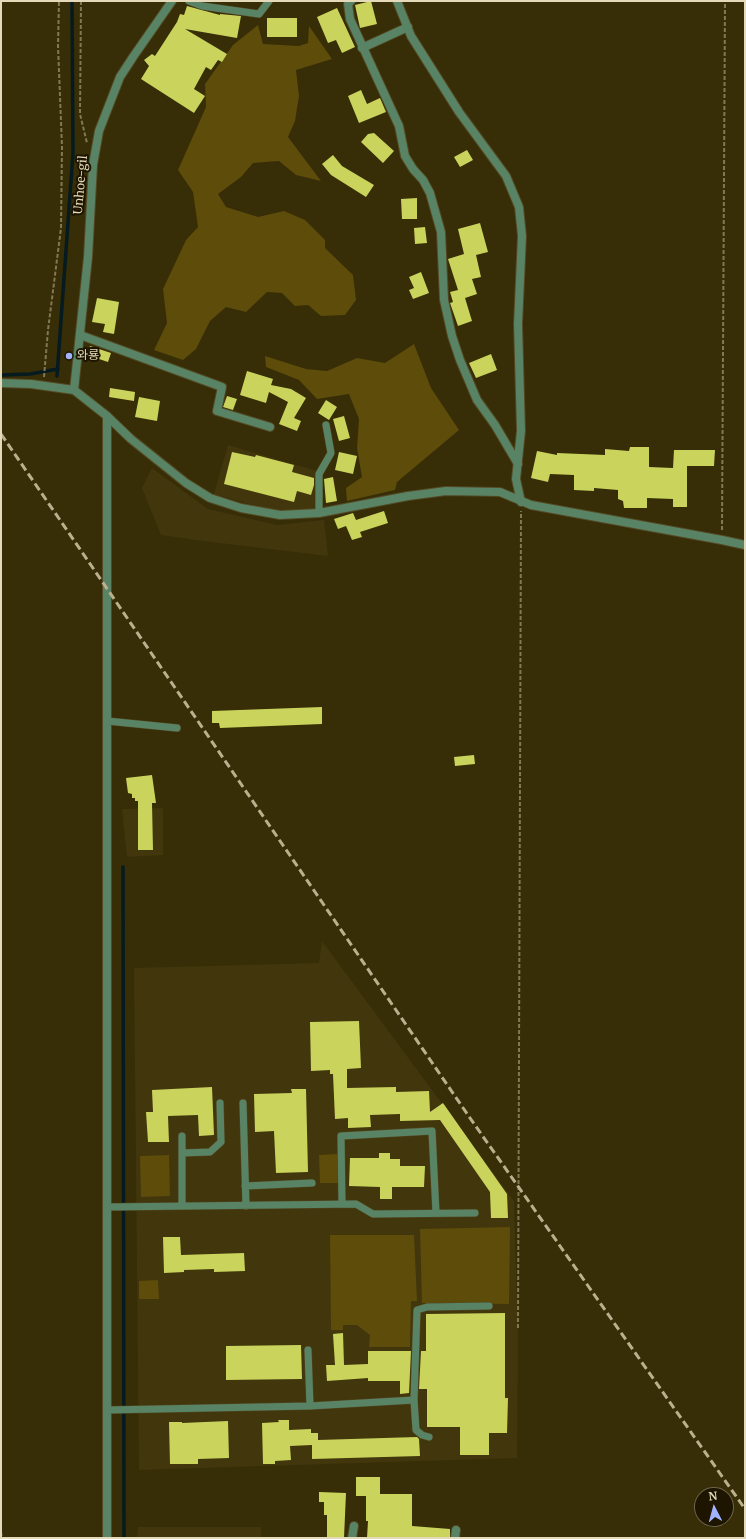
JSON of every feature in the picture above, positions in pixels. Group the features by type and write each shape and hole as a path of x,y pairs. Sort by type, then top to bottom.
{"street":[{"name":"Unhoe-gil","path":"74,390 80,335 80,318 88,257 93,164 99,131 120,77 172,1"},
{"path":"351,1 348,4 350,19 399,126 406,156 413,168 423,180 430,193 441,232 444,300 452,336 460,360 477,400 495,425 518,464"},
{"path":"397,1 411,36 459,112 506,176 519,207 522,236 518,324 521,431 516,479 521,502"},
{"path":"362,48 408,28"},
{"path":"80,335 222,387 217,411 270,427"},
{"path":"1,383 31,384 74,390 107,416 131,439 186,483 210,498 241,508 280,515 319,513 408,496 446,491 500,492 531,505 745,545"},
{"path":"107,416 107,1538"},
{"path":"352,1538 354,1526"}],"lane":[{"path":"189,1 202,6 259,14 269,1"},
{"path":"319,513 319,474 331,453 326,425"},
{"path":"107,720 177,728"},
{"path":"242,1102 246,1206"},
{"path":"182,1153 210,1152 221,1142 220,1103"},
{"path":"342,1204 341,1136 432,1131 436,1213"},
{"path":"182,1136 182,1206"},
{"path":"245,1186 312,1184"},
{"path":"107,1207 356,1204 373,1214 475,1213"},
{"path":"429,1437 422,1435 416,1430 414,1400 417,1310 427,1308 489,1306"},
{"path":"308,1350 310,1406"},
{"path":"107,1410 310,1406 414,1400"}],"path":[{"path":"44,377 60,228 62,147 58,46 59,1"},
{"path":"81,1 80,114 84,135 93,164"},
{"path":"722,540 725,1"},
{"path":"518,1328 521,502"},
{"path":"1,1532 2,1538"}],"shaded area":[{"path":"258,25 263,44 299,46 308,43 309,26 332,59 296,70 299,96 295,121 288,137 321,181 296,175 279,161 253,163 241,177 218,194 226,207 258,217 284,211 305,220 325,240 325,248 353,275 356,300 345,315 321,316 308,305 295,306 282,293 267,292 246,312 226,307 210,321 196,349 183,360 154,350 167,323 163,289 186,240 198,227 193,192 178,170 206,107 205,84 233,45"},
{"path":"414,344 431,388 459,430 397,482 395,490 347,501 346,488 362,477 357,448 359,419 349,394 317,399 299,380 266,367 265,356 306,369 327,371 357,358 385,363"},
{"path":"228,445 317,471 316,509 278,512 214,494"},
{"path":"152,468 208,509 277,525 324,520 328,556 161,535 142,488"},
{"path":"163,808 163,855 127,857 122,809"},
{"path":"322,941 514,1201 518,1340 517,1458 139,1470 134,968 319,963"},
{"path":"338,1154 339,1183 320,1183 319,1155"},
{"path":"169,1155 170,1196 141,1197 140,1156"},
{"path":"510,1227 509,1304 422,1303 420,1229"},
{"path":"330,1235 414,1235 417,1301 411,1301 410,1347 369,1347 370,1335 357,1325 343,1325 343,1330 331,1330"},
{"path":"158,1280 159,1299 139,1299 139,1281"},
{"path":"138,1527 261,1527 261,1538 137,1538"}],"building":[{"path":"371,1 377,24 360,28 355,5"},
{"path":"187,6 220,15 241,16 237,38 185,29 227,54 222,62 218,60 211,70 206,67 194,89 205,96 194,113 141,79 149,66 144,60 152,54 155,56 177,22 180,14 184,15"},
{"path":"337,8 355,47 342,53 336,40 328,43 317,17"},
{"path":"267,18 297,18 297,37 267,37"},
{"path":"361,90 367,104 380,98 386,112 359,123 348,96"},
{"path":"374,133 394,151 383,163 361,142 368,134"},
{"path":"467,150 473,160 460,167 454,157"},
{"path":"333,155 342,166 374,185 366,197 331,175 322,164"},
{"path":"417,198 417,219 402,219 401,199"},
{"path":"480,223 488,252 476,255 481,277 472,279 477,294 465,298 472,321 458,326 450,303 453,302 450,292 458,290 448,259 464,254 458,229"},
{"path":"425,227 427,243 415,244 414,228"},
{"path":"421,272 429,293 413,299 409,290 414,288 409,277"},
{"path":"97,298 119,302 114,334 103,332 105,324 92,322"},
{"path":"90,346 111,353 108,362 87,355"},
{"path":"491,354 497,370 476,378 469,363"},
{"path":"247,371 273,379 271,385 291,389 306,398 294,418 301,421 297,431 279,424 288,402 269,392 266,403 240,395"},
{"path":"110,388 135,392 134,401 109,397"},
{"path":"227,396 237,399 233,410 223,407"},
{"path":"139,397 160,401 157,421 135,417"},
{"path":"326,400 337,407 329,420 318,413"},
{"path":"344,416 350,438 339,441 333,419"},
{"path":"630,447 649,447 649,467 673,468 674,450 715,450 714,466 687,466 687,507 673,507 673,499 647,498 647,508 624,508 623,501 618,499 618,490 594,488 594,491 574,490 574,475 550,474 548,482 531,478 537,451 557,455 557,453 605,455 605,449 629,451"},
{"path":"232,452 255,457 256,455 294,465 292,472 314,478 314,485 311,495 297,491 294,502 224,484"},
{"path":"339,452 357,456 353,474 335,470"},
{"path":"333,477 337,501 326,503 324,479"},
{"path":"384,511 388,523 360,532 362,537 352,540 346,526 338,529 334,519 353,513 356,520"},
{"path":"322,707 322,724 220,728 219,723 212,723 212,711"},
{"path":"474,755 475,764 455,766 454,757"},
{"path":"152,775 156,803 152,803 153,850 138,850 138,801 135,801 135,798 132,798 132,794 128,793 126,778"},
{"path":"359,1021 361,1068 347,1069 347,1088 396,1087 396,1092 429,1091 430,1112 443,1103 507,1194 508,1218 491,1218 490,1192 440,1120 400,1121 400,1114 370,1115 371,1127 348,1128 348,1118 335,1119 333,1074 330,1074 330,1070 311,1071 310,1022"},
{"path":"212,1087 214,1135 199,1136 198,1115 168,1116 169,1142 148,1142 146,1112 153,1112 152,1090"},
{"path":"291,1089 306,1089 308,1172 276,1173 274,1131 255,1132 254,1094 292,1093"},
{"path":"379,1153 390,1153 390,1159 400,1159 400,1166 425,1166 424,1187 392,1187 392,1199 380,1199 380,1187 349,1186 350,1158 379,1158"},
{"path":"163,1237 180,1237 181,1255 244,1253 245,1271 214,1272 214,1269 184,1270 184,1272 164,1273"},
{"path":"505,1313 505,1398 508,1398 507,1433 489,1433 489,1455 460,1455 460,1427 427,1427 427,1389 419,1389 421,1351 426,1351 426,1314"},
{"path":"343,1333 344,1365 368,1364 368,1351 411,1351 409,1393 400,1394 400,1381 368,1381 368,1378 327,1381 326,1365 335,1365 333,1334"},
{"path":"301,1345 302,1379 226,1380 226,1346"},
{"path":"278,1420 289,1420 289,1430 311,1429 311,1433 318,1433 318,1440 417,1437 419,1439 420,1456 312,1459 312,1445 290,1446 291,1460 275,1461 275,1464 263,1464 262,1423 279,1422"},
{"path":"228,1421 229,1458 198,1459 198,1464 170,1464 169,1422 182,1423"},
{"path":"356,1477 380,1477 380,1494 412,1494 412,1526 450,1529 450,1538 367,1538 368,1521 366,1521 366,1496 356,1496"},
{"path":"319,1492 346,1493 344,1538 327,1538 327,1515 324,1515 324,1502 319,1502"}],"waterway":[{"path":"57,376 73,153 72,1"},
{"path":"1,375 30,374 58,369"},
{"path":"123,867 124,1538"}],"railway":[{"path":"1,434 470,1118 745,1509"}],"place":[{"name":"와룡","path":"69,356"}]}
